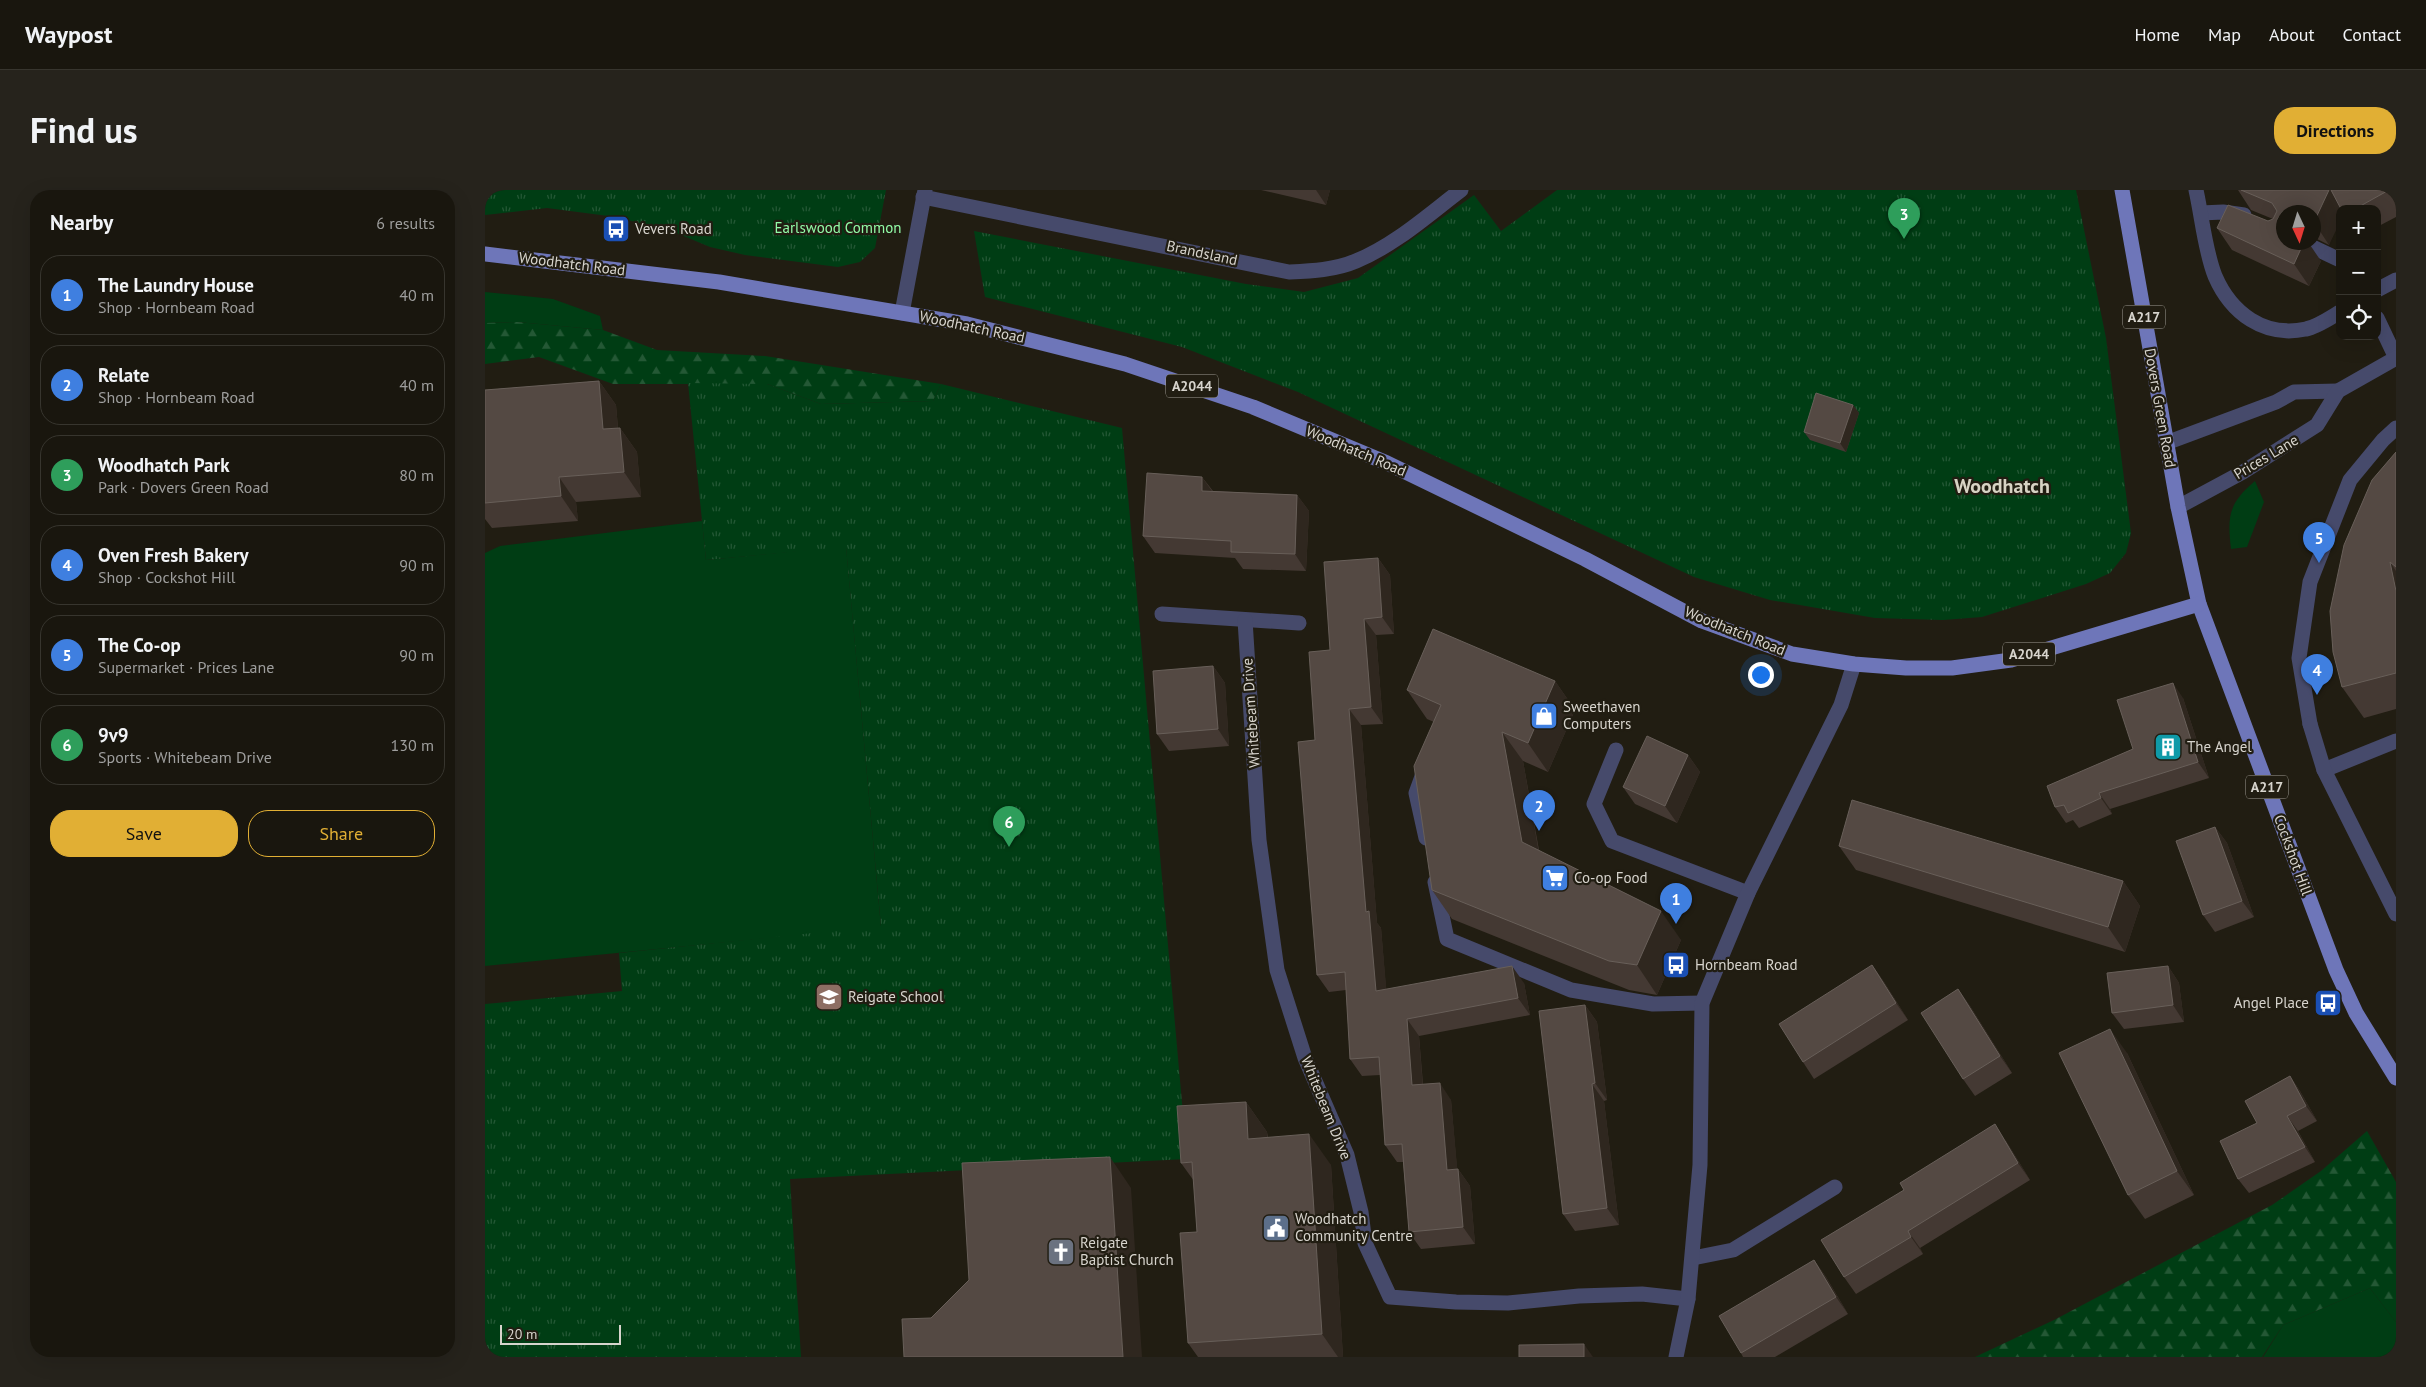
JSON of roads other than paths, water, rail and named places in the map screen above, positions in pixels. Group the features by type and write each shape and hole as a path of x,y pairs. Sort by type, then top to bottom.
{"main road":[{"name":"Dovers Green Road","path":"2122,190 2178,507"},
{"name":"Woodhatch Road","path":"485,254 719,282 967,324 1125,364 1253,407 1387,463 1585,559 1703,621 1792,654 1854,664 1906,668 1952,668 2011,660 2199,604"},
{"name":"Cockshot Hill","path":"2178,507 2199,604 2335,970 2356,1013 2396,1078"}],"street":[{"name":"Brandsland","path":"924,194 1289,272 1320,270 1355,262 1388,244 1461,190"},
{"path":"2196,190 2215,274 2225,296 2239,312 2254,323 2274,330 2307,329 2336,314"},
{"path":"902,313 924,194"},
{"path":"2201,213 2223,212 2244,215 2260,223"},
{"path":"2319,250 2336,258"},
{"path":"2381,288 2396,280"},
{"path":"2381,326 2396,358"},
{"name":"Prices Lane","path":"2178,507 2243,472 2317,425 2339,391 2396,358"},
{"name":"Prices Lane","path":"2166,443 2276,402 2294,392 2339,391"},
{"path":"2396,428 2383,440 2350,480 2310,582 2299,658 2310,724 2325,770 2396,914"},
{"path":"1162,614 1299,622"},
{"name":"Whitebeam Drive","path":"1245,620 1259,840 1277,970 1305,1058 1347,1155 1361,1212 1365,1243 1390,1297 1456,1302 1508,1303 1579,1296 1642,1294 1688,1299"},
{"path":"1676,1357 1688,1299 1700,1165 1702,1003 1748,892 1841,704 1854,664"},
{"path":"2325,770 2396,741"},
{"path":"1616,750 1594,804 1612,841 1748,892"},
{"path":"1429,851 1416,793 1431,753"},
{"path":"1433,871 1447,939 1571,990 1653,1004 1702,1003"},
{"path":"1693,1258 1733,1250 1835,1187"}],"place":[{"name":"Vevers Road","path":"616,229"},
{"name":"Woodhatch Park","path":"1904,239"},
{"name":"The Co-op","path":"2319,563"},
{"name":"Oven Fresh Bakery","path":"2317,695"},
{"name":"Sweethaven Computers","path":"1544,716"},
{"name":"The Angel","path":"2168,747"},
{"name":"Relate","path":"1539,831"},
{"name":"9v9","path":"1009,847"},
{"name":"Co-op Food","path":"1555,878"},
{"name":"The Laundry House","path":"1676,924"},
{"name":"Hornbeam Road","path":"1676,965"},
{"name":"Reigate School","path":"829,997"},
{"name":"Angel Place","path":"2328,1003"},
{"name":"Woodhatch Community Centre","path":"1276,1228"},
{"name":"Reigate Baptist Church","path":"1061,1252"}],"district":[{"name":"Woodhatch","path":"2002,486"}],"park label":[{"name":"Earlswood Common","path":"838,228"}]}
